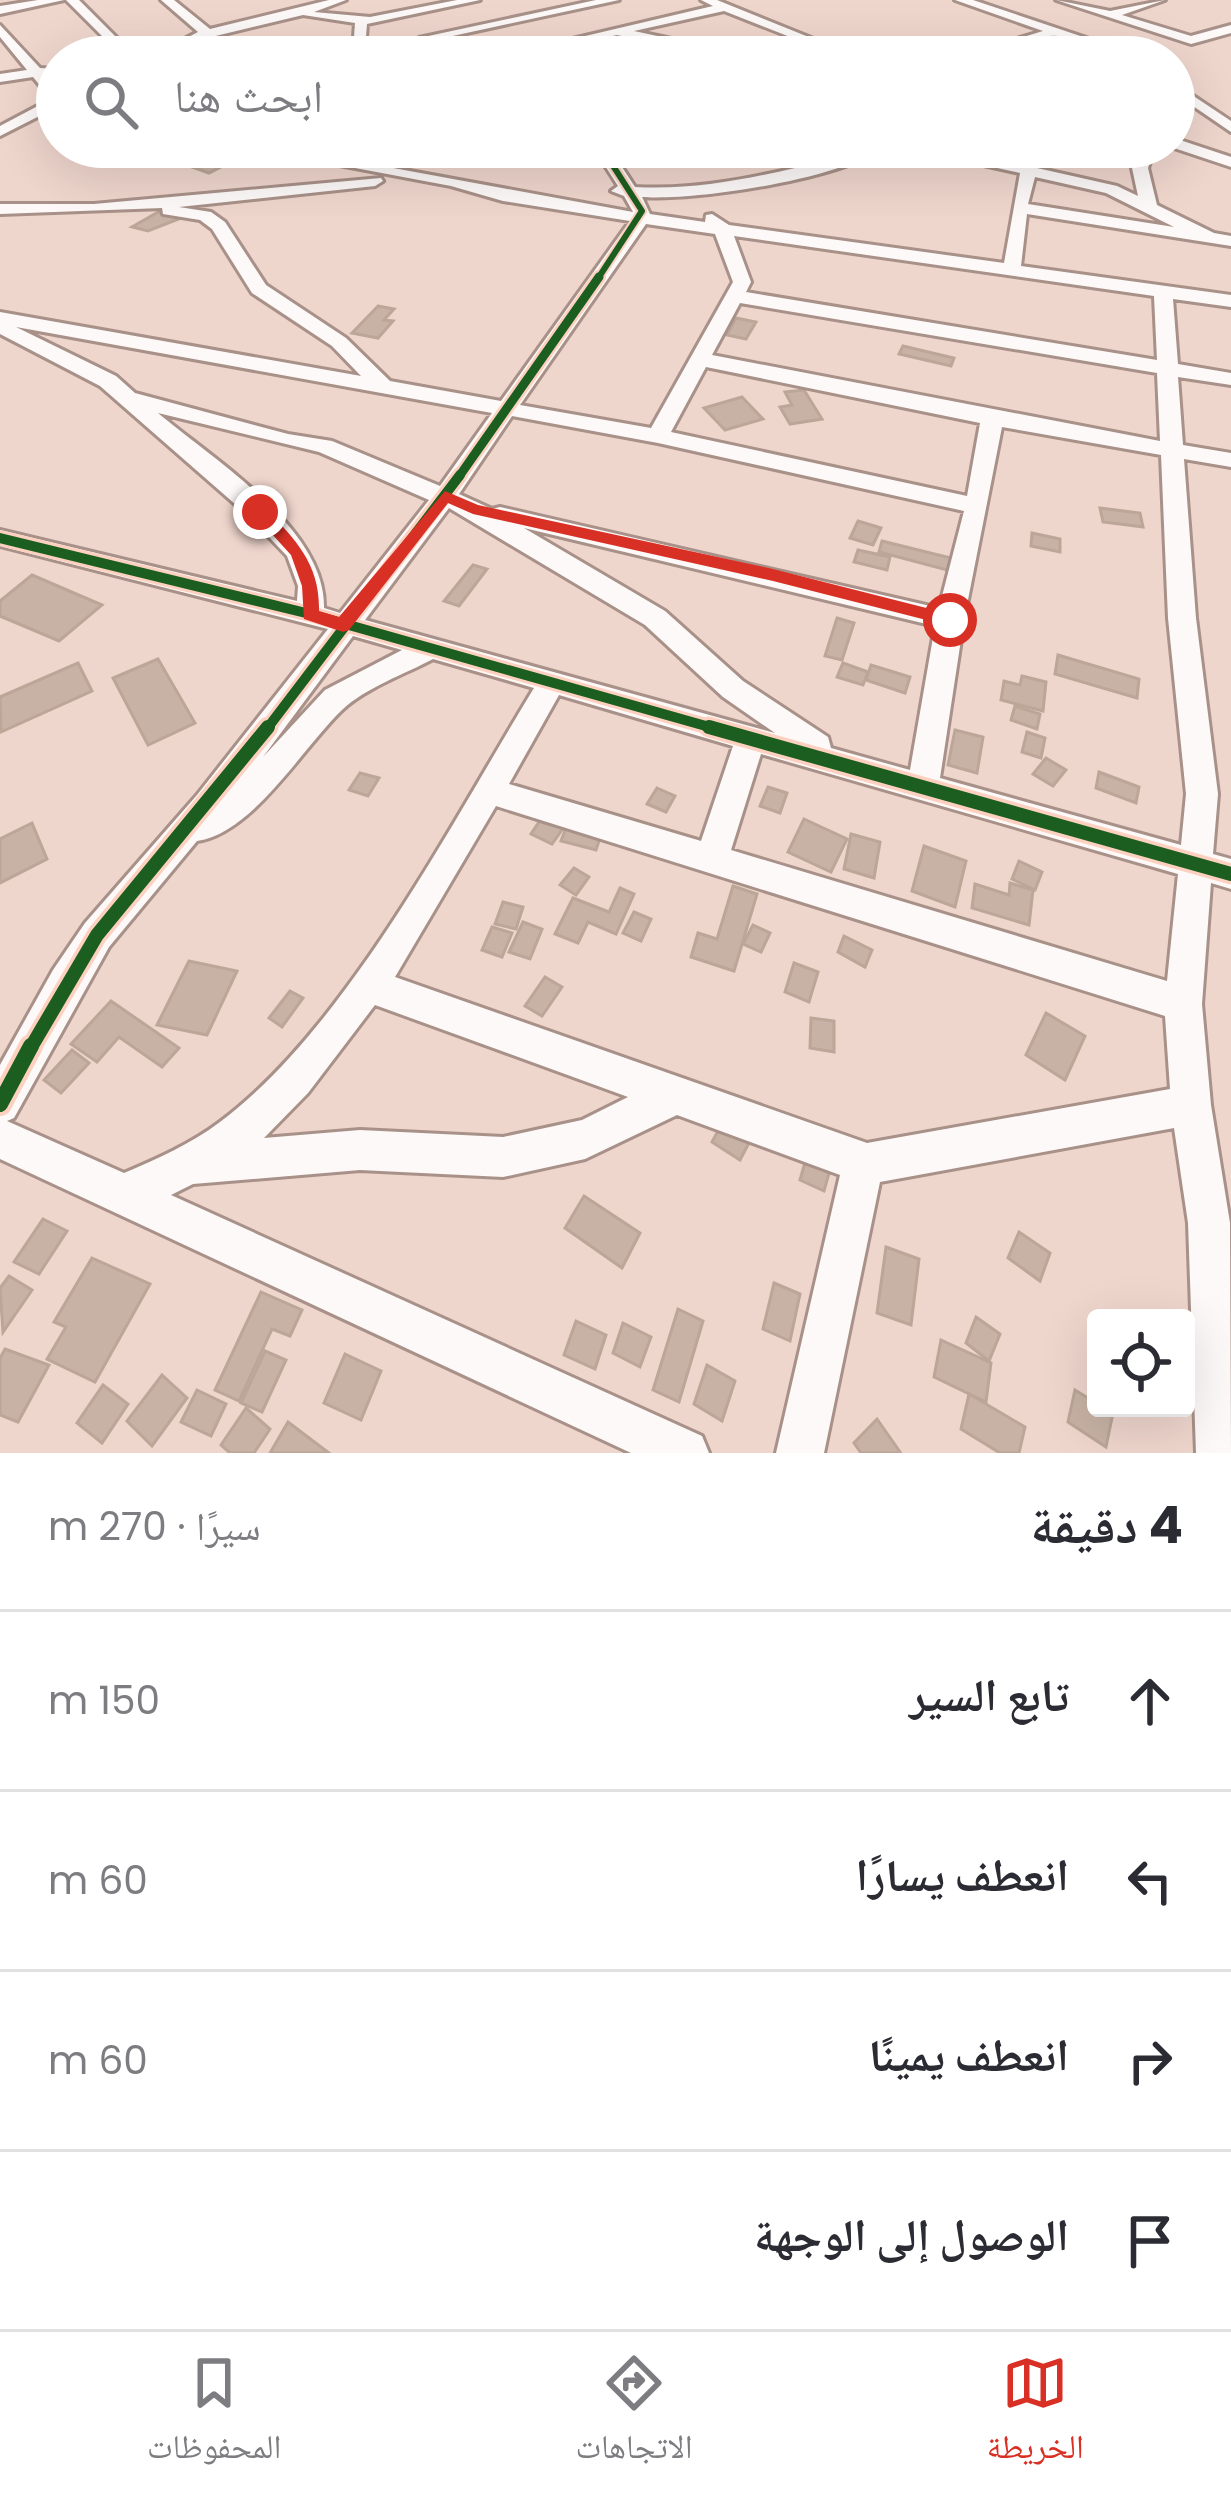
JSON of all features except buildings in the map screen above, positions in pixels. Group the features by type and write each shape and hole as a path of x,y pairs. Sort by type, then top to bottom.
{"street":[{"path":"0,10 58,0"},
{"path":"71,0 107,36"},
{"path":"167,0 208,34"},
{"path":"200,36 304,14 340,0"},
{"path":"351,0 366,21"},
{"path":"366,21 474,0"},
{"path":"413,34 507,23 613,0"},
{"path":"707,0 798,36"},
{"path":"962,0 1075,36"},
{"path":"1062,0 1188,36"},
{"path":"1109,14 1160,0"},
{"path":"595,36 724,7"},
{"path":"304,14 366,21 417,36"},
{"path":"360,36 366,21"},
{"path":"507,23 523,30"},
{"path":"752,32 774,27"},
{"path":"0,29 36,70"},
{"path":"1213,43 1231,29"},
{"path":"618,31 638,36"},
{"path":"1038,36 1056,31"},
{"path":"0,78 36,72"},
{"path":"0,87 36,93"},
{"path":"1195,104 1231,128"},
{"path":"0,133 36,114"},
{"path":"1195,150 1231,162"},
{"path":"372,168 644,219 1231,302"},
{"path":"614,168 619,191 644,219"},
{"path":"638,168 722,228 742,276 658,436"},
{"path":"0,1105 66,982 97,935 272,723 445,496 644,219 683,197 815,168"},
{"path":"1022,168 1111,189 1210,238"},
{"path":"1140,168 1149,208"},
{"path":"1012,269 1027,169"},
{"path":"129,209 275,188 423,177"},
{"path":"457,183 586,190"},
{"path":"619,191 683,197"},
{"path":"1019,208 1231,241"},
{"path":"0,209 129,209 205,216 219,226 260,289 339,341 383,387"},
{"path":"1163,292 1182,618 1216,788 1193,863 1183,1004 1191,1105 1209,1223 1220,1453"},
{"path":"734,296 1231,379"},
{"path":"0,322 658,436 977,506"},
{"path":"0,322 132,399 260,512 298,553 311,586 310,614"},
{"path":"700,359 1231,460"},
{"path":"132,399 287,441 324,446 473,509 656,617 734,688 842,763"},
{"path":"923,785 950,620 992,418"},
{"path":"473,509 773,575 950,620"},
{"path":"0,538 310,614 1231,874"},
{"path":"174,844 245,796 335,698 430,648"},
{"path":"123,1195 185,1166 250,1125 368,985 553,681"},
{"path":"712,859 751,737"},
{"path":"487,790 1183,1004"},
{"path":"368,985 867,1164 1191,1105"},
{"path":"185,1166 360,1150 503,1156 585,1139 676,1095"},
{"path":"0,1138 685,1453"},
{"path":"800,1453 867,1164"}],"cycle path":[{"path":"0,1104 97,935 208,805 445,496 641,218 642,211 614,168"},
{"path":"0,538 310,614 1231,874"}],"route":[{"path":"260,512 298,553 311,586 310,614 343,625 445,496 473,509 773,575 950,620"}]}
